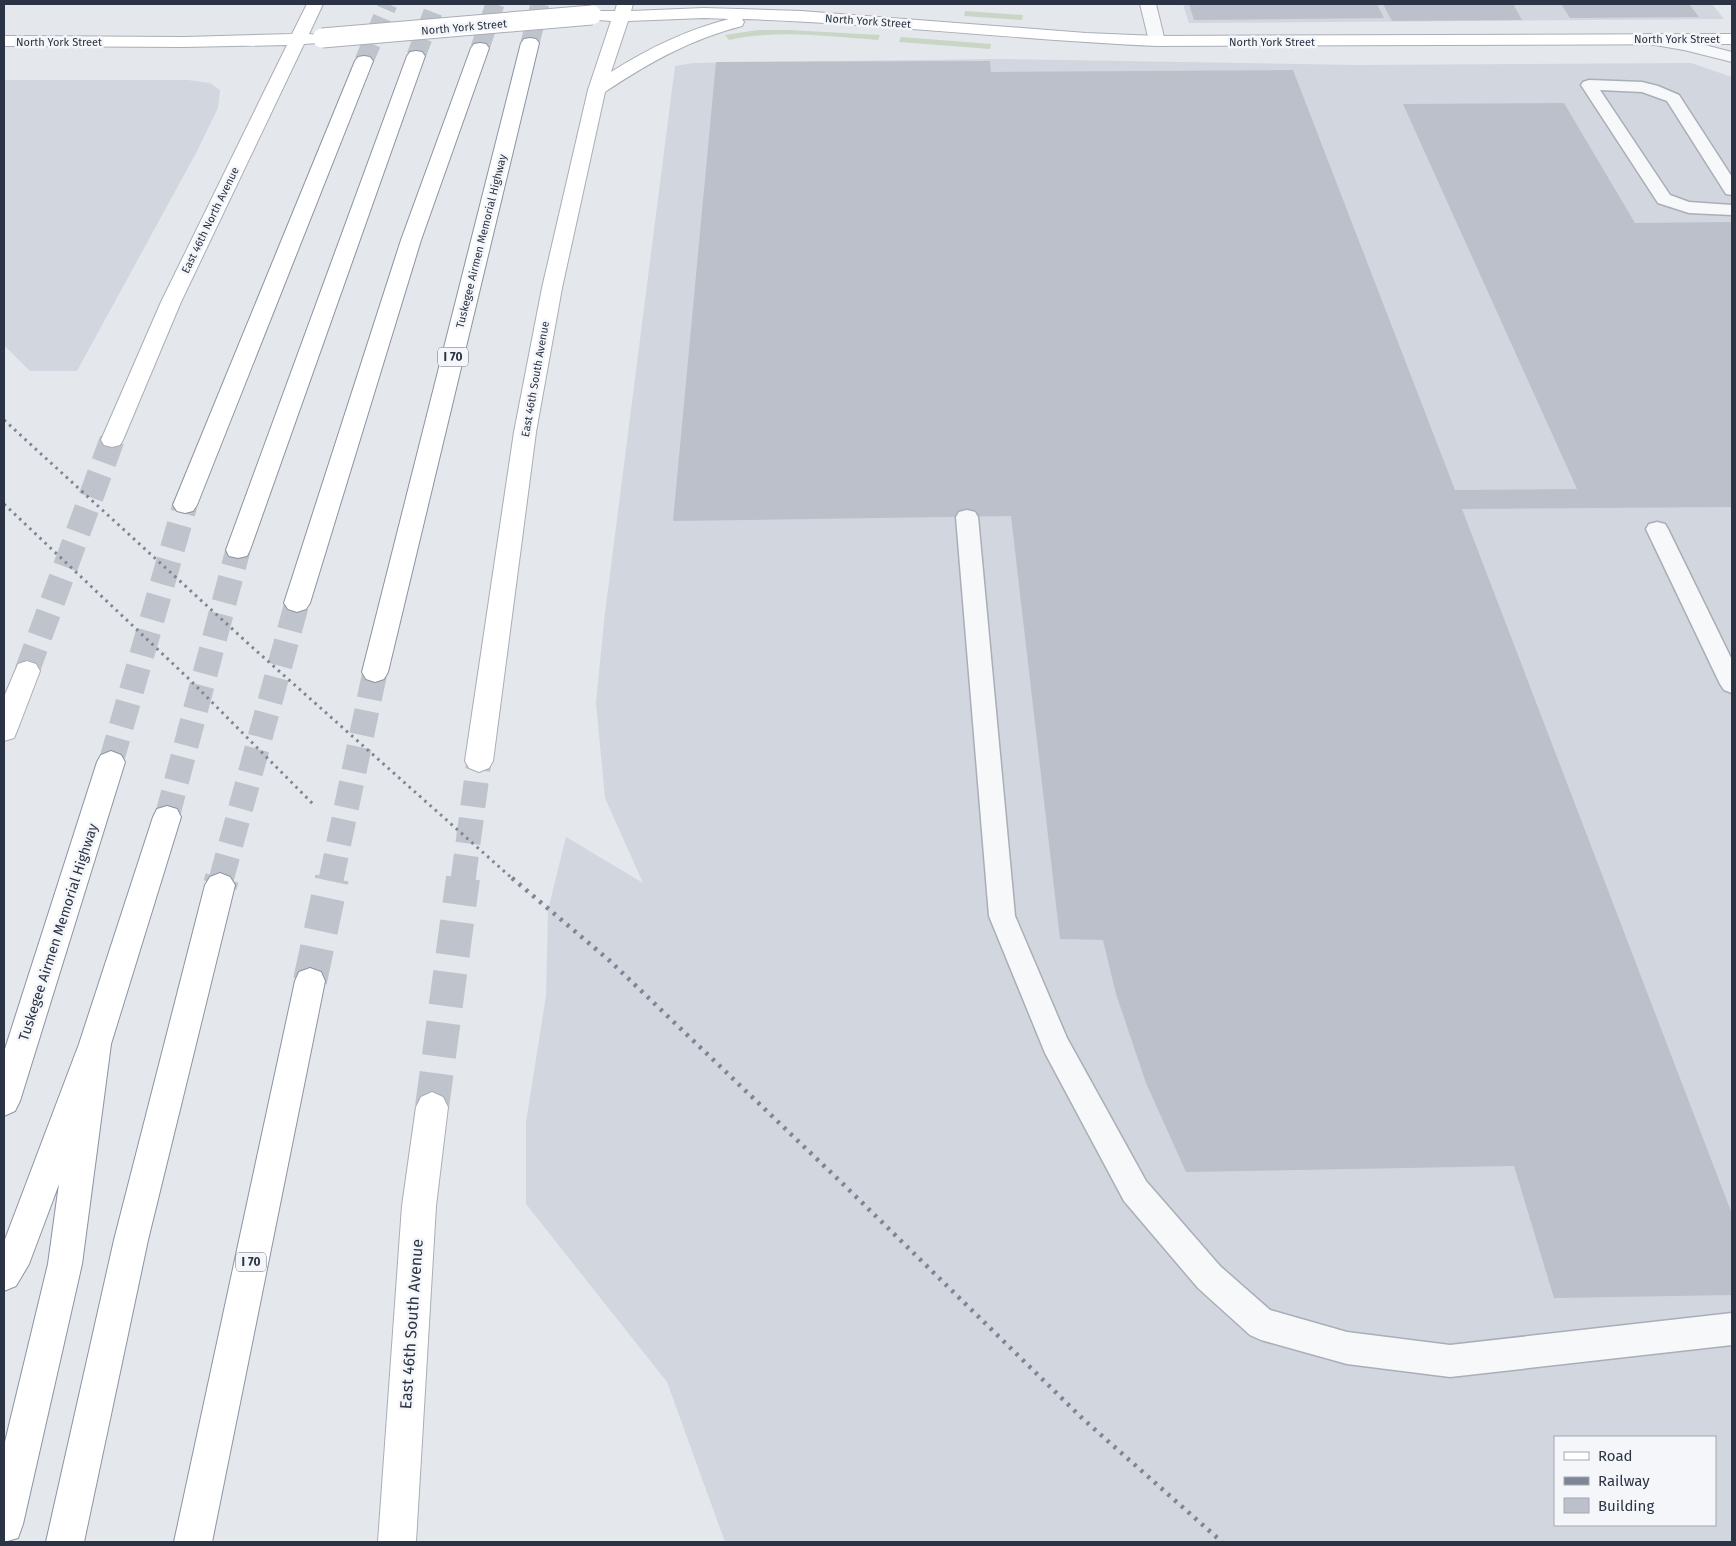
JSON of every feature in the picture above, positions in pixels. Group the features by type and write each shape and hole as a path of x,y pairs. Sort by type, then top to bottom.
{"main road":[{"name":"East 46th North Avenue","path":"112,440 171,302 315,4"},
{"name":"North York Street","path":"4,42 297,40 355,37 592,15 624,10 831,18 1158,42 1732,39"},
{"name":"East 46th South Avenue","path":"479,761 525,432 552,288 597,90 624,10"},
{"path":"597,90 632,66 672,43 704,31 762,16"},
{"name":"Tuskegee Airmen Memorial Highway","path":"375,672 530,42"},
{"path":"297,602 412,240 480,48"},
{"path":"238,550 416,56"},
{"path":"185,505 364,61"},
{"path":"4,731 27,671"},
{"name":"Tuskegee Airmen Memorial Highway","path":"4,1101 111,762"},
{"path":"4,1274 17,1252 95,1044 168,817"},
{"path":"65,1542 131,1240 220,885"},
{"name":"I 70","path":"193,1542 310,981"},
{"path":"4,1524 64,1264 95,1044"},
{"name":"East 46th South Avenue","path":"397,1542 419,1206 432,1107"}],"street":[{"path":"1148,4 1158,42"},
{"path":"1649,39 1685,45 1732,57"}],"lane":[{"path":"1732,190 1673,98 1658,89 1639,85 1589,85 1664,199 1673,204 1698,210 1732,210"},
{"path":"967,517 1002,916 1055,1044 1136,1191 1209,1277 1261,1324 1347,1348 1450,1361 1732,1329"},
{"path":"1657,529 1732,684"}],"shaded area":[{"path":"1183,4 1712,4 1724,19 1189,23"},
{"path":"1000,59 1356,65 1691,63 1732,77 1732,1542 725,1542 667,1382 526,1204 526,1122 546,996 548,910 566,837 643,883 605,798 596,703 604,621 675,66 693,63"},
{"path":"4,80 188,80 210,83 220,90 218,108 196,153 77,371 30,371 4,345"}],"green space":[{"path":"965,11 1023,15 1022,20 964,16"},
{"path":"758,30 880,35 878,40 784,34 729,40 725,35"},
{"path":"901,37 991,44 990,49 899,42"}],"building":[{"path":"1189,4 1377,4 1384,18 1194,20"},
{"path":"1383,4 1513,4 1522,20 1392,21"},
{"path":"1561,4 1689,4 1699,17 1570,18"},
{"path":"990,61 991,72 1293,70 1455,490 1577,489 1403,104 1564,103 1635,223 1732,222 1732,507 1462,509 1732,1214 1732,1295 1554,1298 1514,1166 1186,1172 1146,1083 1116,994 1103,940 1060,939 1011,516 673,521 716,62"}],"tunnel":[{"path":"364,61 388,4"},
{"path":"416,56 436,4"},
{"path":"480,48 495,4"},
{"path":"530,43 540,4"},
{"path":"27,671 112,440"},
{"path":"111,762 185,505"},
{"path":"167,817 238,550"},
{"path":"221,880 297,603"},
{"path":"331,880 375,672"},
{"path":"463,880 479,761"},
{"path":"220,885 222,878"},
{"path":"310,981 332,878"},
{"path":"432,1107 463,878"}],"railway":[{"path":"4,420 252,647 514,880"},
{"path":"4,504 188,678 315,806"},
{"path":"512,878 610,961 843,1184 1083,1419 1222,1542"}]}
